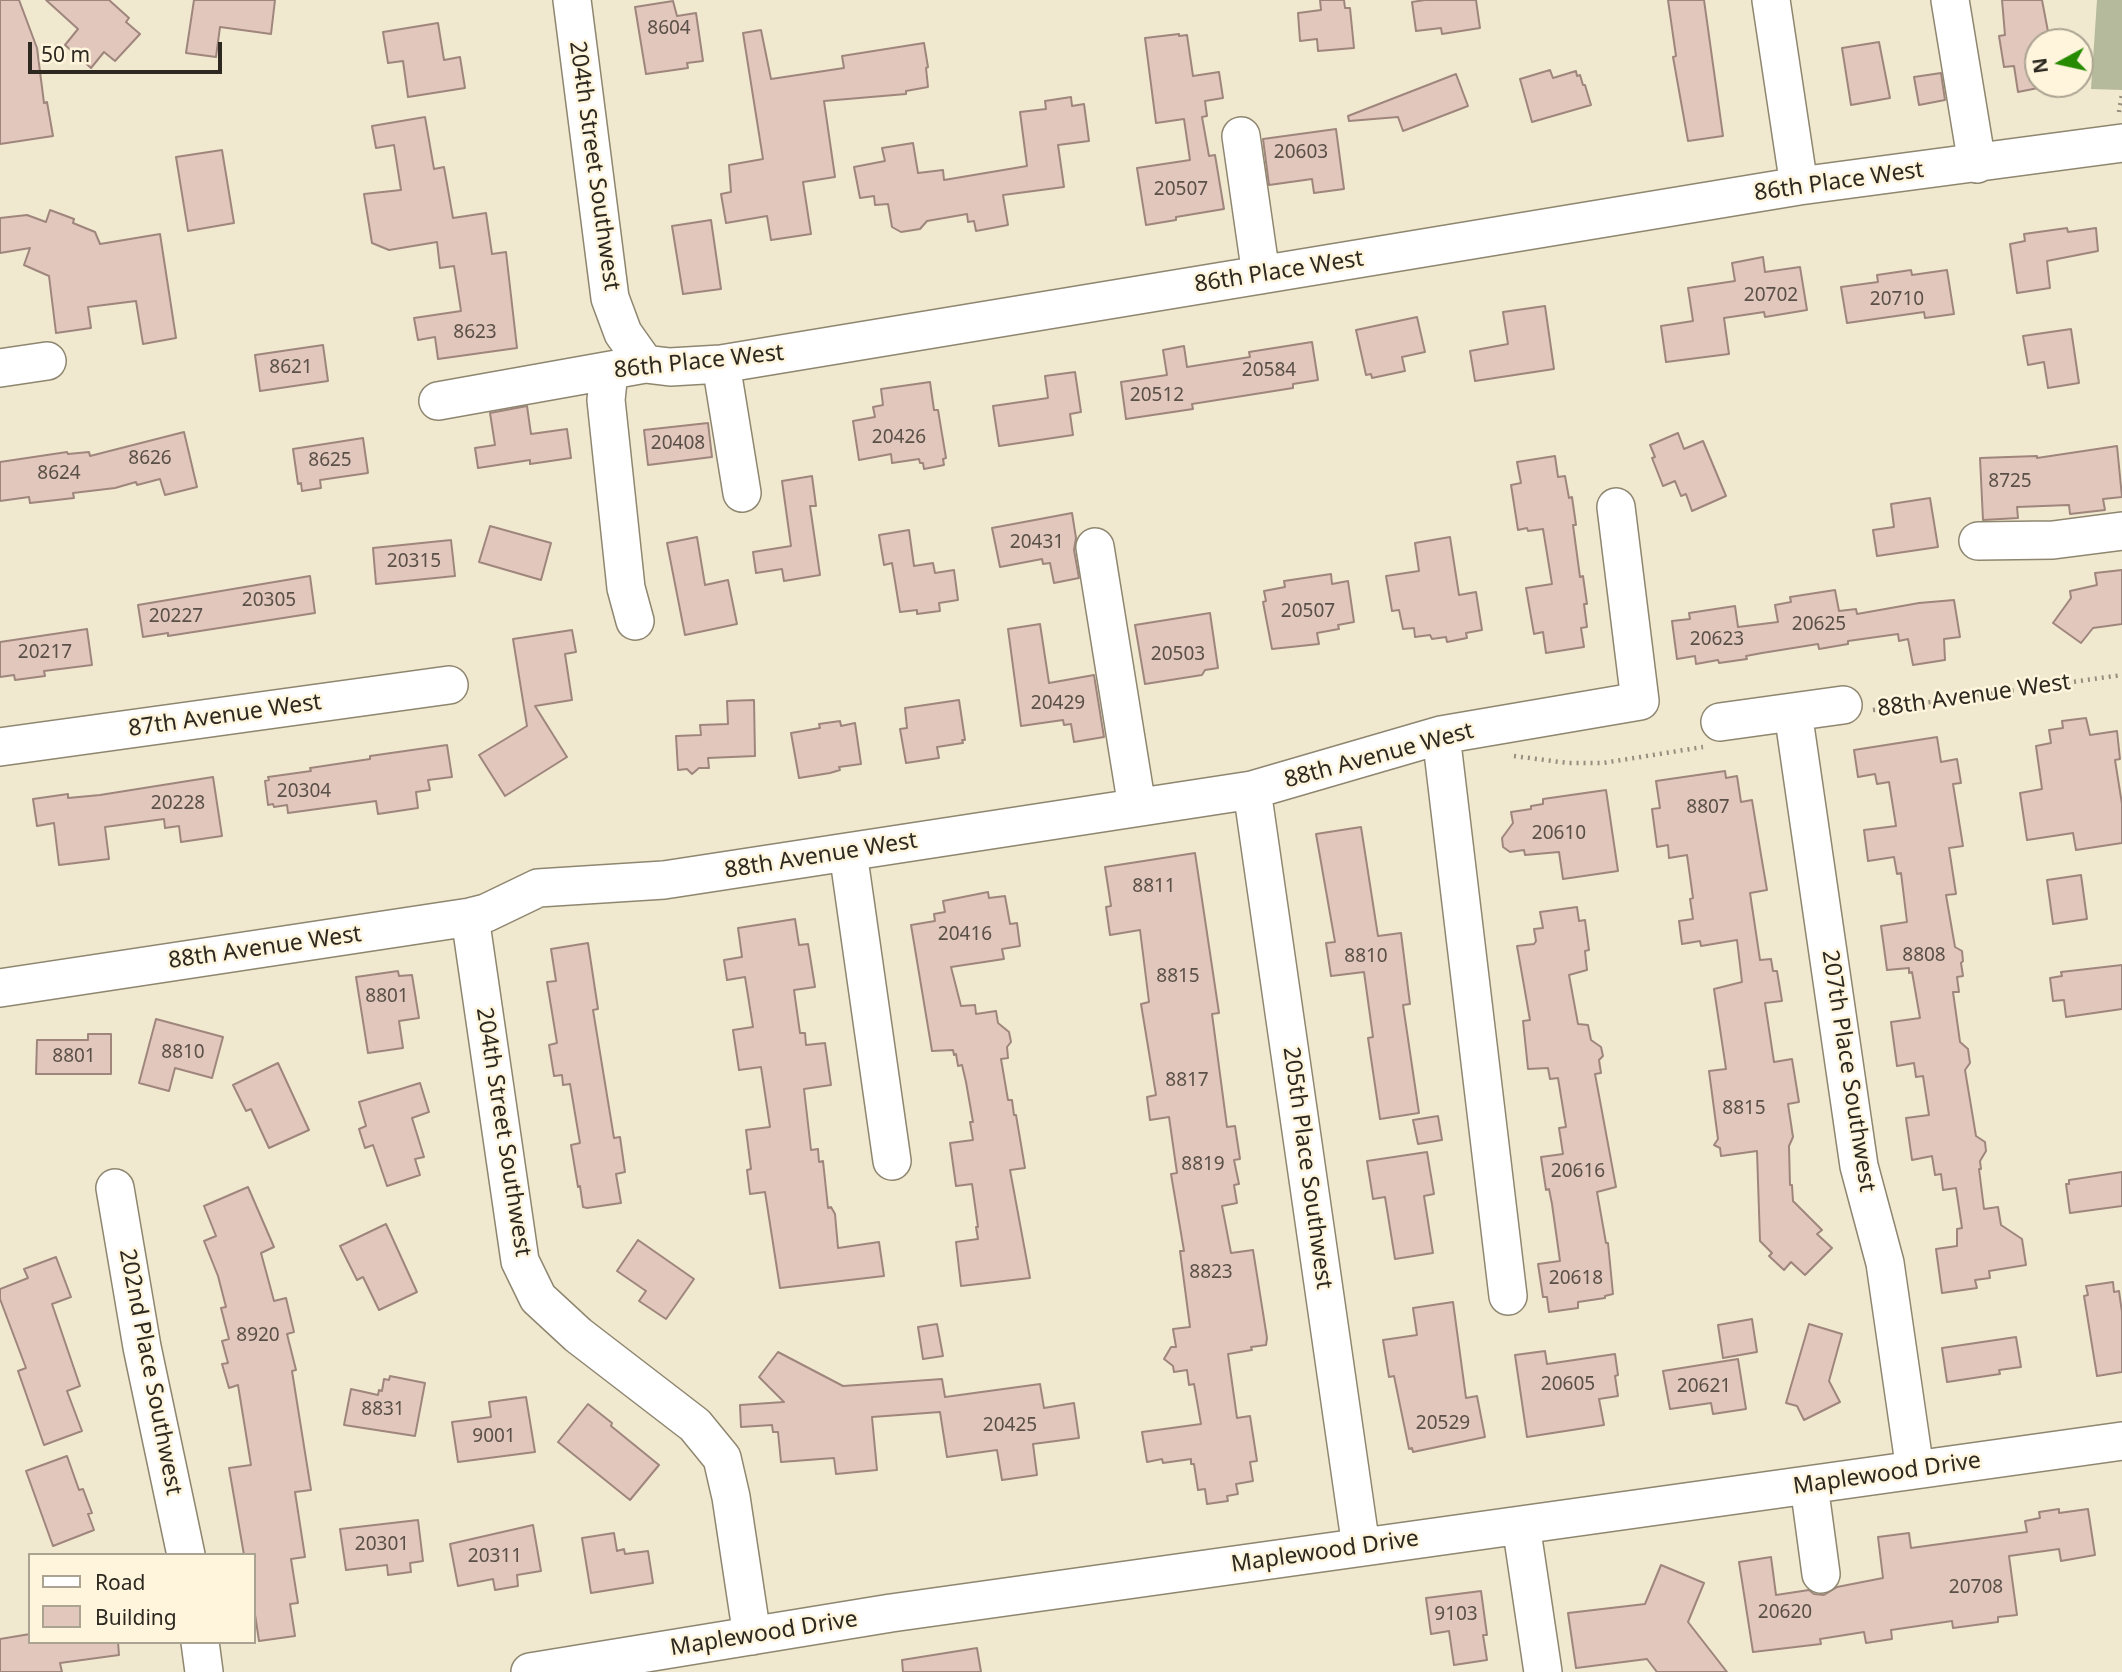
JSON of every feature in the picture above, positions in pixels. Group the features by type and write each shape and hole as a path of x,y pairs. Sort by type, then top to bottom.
{"street":[{"name":"204th Street Southwest","path":"572,0 610,298 623,333 645,364"},
{"path":"1771,0 1799,186"},
{"path":"1950,0 1977,164"},
{"name":"86th Place West","path":"438,401 645,364 670,367 721,364 1799,186 1977,164 2121,126"},
{"path":"1241,136 1261,275"},
{"path":"0,368 47,361"},
{"path":"721,364 742,493"},
{"path":"609,371 606,400 625,588 635,621"},
{"name":"88th Avenue West","path":"0,988 470,917 486,913 538,888 664,880 1252,790 1441,735 1640,701 1616,507"},
{"path":"1978,541 2037,541 2122,531"},
{"path":"1095,547 1137,807"},
{"name":"87th Avenue West","path":"0,747 449,685"},
{"name":"88th Avenue West","path":"1714,734 1793,712 1856,708"},
{"name":"207th Place Southwest","path":"1793,712 1859,1166 1885,1263 1915,1470"},
{"path":"1441,735 1508,1296"},
{"name":"205th Place Southwest","path":"1252,790 1361,1547"},
{"path":"848,852 892,1161"},
{"name":"204th Street Southwest","path":"470,917 520,1261 538,1298 578,1335 695,1425 722,1458 731,1497 752,1636"},
{"name":"202nd Place Southwest","path":"115,1188 142,1347 186,1553"},
{"name":"Maplewood Drive","path":"543,1671 891,1613 2122,1441"},
{"path":"1809,1485 1821,1574"},
{"path":"1521,1525 1543,1672"},
{"path":"200,1644 204,1672"}],"path":[{"path":"2121,126 2122,94"},
{"name":"88th Avenue West","path":"1856,708 2122,675"},
{"path":"1508,755 1568,763 1603,763 1714,734"}],"green space":[{"path":"2097,0 2122,0 2122,90 2094,89"}],"building":[{"path":"0,0 19,0 37,48 44,103 47,102 53,136 0,144"},
{"path":"46,0 109,0 129,18 126,22 140,34 115,61 104,52 91,68 65,45 78,29"},
{"path":"194,0 275,0 271,34 220,27 216,57 186,53"},
{"path":"1320,0 1344,0 1345,8 1350,8 1354,48 1318,51 1317,39 1300,41 1298,13 1321,10"},
{"path":"1476,0 1480,28 1442,34 1441,28 1416,31 1412,2"},
{"path":"1668,0 1704,0 1723,136 1688,141 1673,57 1676,56"},
{"path":"2002,0 2042,0 2047,28 2024,28 2024,91 2018,92 2014,66 2004,67 1999,36 2005,35"},
{"path":"673,1 677,16 696,13 703,61 687,63 688,68 646,74 635,7"},
{"path":"438,23 444,60 460,57 465,88 408,97 403,61 388,63 383,32"},
{"path":"761,30 771,79 844,68 842,56 924,43 928,67 928,87 906,91 906,94 824,101 835,177 803,182 811,234 771,240 767,216 726,223 721,194 731,192 729,165 763,159 743,33"},
{"path":"1187,35 1193,76 1219,72 1223,98 1205,101 1207,116 1202,117 1209,156 1215,155 1224,209 1146,225 1137,168 1190,160 1184,119 1156,123 1145,38"},
{"path":"1879,42 1890,98 1851,105 1842,48"},
{"path":"1550,70 1553,78 1576,71 1585,85 1591,105 1532,122 1520,79"},
{"path":"1941,73 1945,100 1919,105 1914,77"},
{"path":"1456,74 1468,106 1403,131 1398,117 1349,121 1348,116"},
{"path":"1071,97 1072,106 1084,104 1089,141 1058,145 1064,187 1003,195 1008,225 976,231 974,221 968,222 967,214 927,221 920,229 901,232 892,227 888,204 875,205 874,196 860,198 854,167 885,161 882,148 913,143 918,173 943,170 944,180 1027,166 1020,112 1046,109 1045,101"},
{"path":"425,117 434,169 444,167 453,218 486,213 492,254 506,252 517,348 438,359 435,337 418,340 414,318 461,311 454,266 440,268 437,242 389,250 372,243 364,194 401,190 394,145 376,148 372,126"},
{"path":"1336,129 1344,189 1314,193 1312,179 1269,185 1263,139"},
{"path":"222,150 234,223 188,231 176,157"},
{"path":"50,210 74,219 73,223 95,232 100,244 160,234 176,338 143,344 136,301 88,307 91,328 56,333 49,276 24,265 30,248 0,253 0,218 27,215 46,222"},
{"path":"711,220 721,289 683,294 672,226"},
{"path":"2067,228 2068,232 2096,228 2098,251 2047,261 2050,288 2017,293 2010,244 2025,241 2024,234"},
{"path":"1763,257 1765,272 1800,267 1807,310 1765,317 1764,312 1724,318 1729,354 1666,362 1661,326 1693,321 1688,288 1735,281 1732,263"},
{"path":"1911,270 1912,275 1947,270 1954,314 1925,318 1924,312 1847,323 1841,287 1878,282 1877,275"},
{"path":"1545,306 1554,369 1475,381 1470,351 1508,344 1503,312"},
{"path":"1417,317 1425,352 1402,357 1405,371 1372,378 1371,374 1366,375 1356,330"},
{"path":"2071,329 2079,383 2048,388 2044,362 2028,365 2023,336"},
{"path":"1312,342 1318,380 1293,384 1293,388 1192,404 1193,409 1126,419 1121,382 1167,375 1163,350 1184,346 1187,367 1250,357 1249,352"},
{"path":"323,345 328,381 260,391 255,355"},
{"path":"1075,372 1081,412 1070,414 1073,435 999,446 993,406 1048,398 1045,376"},
{"path":"930,382 934,410 938,410 946,458 943,459 944,465 924,469 919,459 892,463 891,454 859,460 853,421 875,417 873,407 883,405 881,389"},
{"path":"527,406 531,434 567,429 571,458 530,464 530,460 478,468 475,448 495,445 490,413"},
{"path":"708,423 712,457 648,465 644,430"},
{"path":"184,432 197,487 165,495 160,479 137,485 136,482 115,488 73,493 74,498 30,503 29,497 0,501 0,462 67,452 89,452 90,456"},
{"path":"1678,433 1684,449 1703,441 1726,496 1692,511 1686,494 1681,496 1675,481 1663,486 1652,458 1655,457 1650,445"},
{"path":"363,438 368,473 320,480 321,488 302,491 301,483 298,484 293,449"},
{"path":"2117,446 2122,497 2103,499 2105,510 2070,514 2069,505 2017,507 2018,518 1983,520 1980,458 2037,458"},
{"path":"1555,456 1558,477 1565,476 1569,498 1572,497 1580,577 1583,576 1587,604 1584,604 1587,627 1581,628 1584,647 1546,653 1543,632 1534,634 1526,588 1552,584 1543,529 1518,530 1511,485 1521,483 1517,462"},
{"path":"812,476 816,506 810,506 820,575 784,581 782,569 756,573 753,552 791,546 782,481"},
{"path":"1930,498 1938,547 1877,556 1873,530 1894,527 1891,504"},
{"path":"1072,513 1079,578 1054,583 1050,563 1043,564 1042,559 1000,567 992,528"},
{"path":"490,526 551,543 541,580 479,562"},
{"path":"909,530 914,566 933,563 935,573 954,570 958,600 939,603 940,611 917,614 917,610 900,612 892,563 884,565 879,535"},
{"path":"697,537 705,585 728,580 737,624 685,635 667,543"},
{"path":"1450,537 1459,595 1476,592 1482,630 1466,633 1467,638 1447,642 1446,637 1415,637 1414,628 1403,629 1399,610 1392,611 1386,576 1419,571 1415,543"},
{"path":"451,540 455,576 376,584 373,548"},
{"path":"2122,570 2122,624 2093,628 2081,643 2053,623 2071,598 2070,591 2097,585 2095,573"},
{"path":"1331,574 1332,584 1348,581 1354,622 1338,625 1339,629 1317,633 1319,644 1272,649 1263,602 1266,601 1264,591 1285,587 1284,581"},
{"path":"310,576 315,613 168,636 168,633 143,637 138,605"},
{"path":"1835,590 1839,611 1856,609 1857,614 1954,600 1960,637 1944,639 1945,660 1913,665 1908,639 1899,641 1898,634 1848,641 1848,644 1819,649 1818,644 1762,653 1746,656 1747,659 1719,663 1718,660 1696,664 1695,656 1677,659 1672,621 1690,619 1689,613 1735,606 1738,627 1778,622 1775,605 1791,602 1790,597"},
{"path":"1210,613 1218,668 1205,670 1202,675 1145,684 1135,625"},
{"path":"1040,624 1049,683 1094,675 1104,737 1074,742 1071,724 1064,725 1063,720 1021,726 1008,629"},
{"path":"87,629 92,665 44,671 45,676 15,680 14,675 0,677 0,642"},
{"path":"572,630 576,652 565,654 572,700 535,706 567,757 505,796 479,755 527,726 513,639"},
{"path":"754,700 755,756 708,758 709,768 699,768 692,774 687,769 678,770 676,736 701,735 700,725 728,724 727,701"},
{"path":"959,700 965,740 962,740 963,743 937,747 939,758 906,763 900,729 907,728 905,708"},
{"path":"2086,718 2090,735 2117,731 2120,759 2115,760 2122,804 2122,843 2076,850 2073,833 2027,840 2020,793 2042,789 2036,746 2051,743 2049,730 2063,728 2062,721"},
{"path":"840,721 841,726 855,723 861,764 799,778 791,733"},
{"path":"1937,737 1941,762 1957,759 1961,783 1953,784 1963,846 1949,848 1956,894 1946,895 1955,947 1962,951 1963,976 1957,977 1959,992 1953,992 1960,1042 1968,1049 1970,1063 1965,1070 1976,1136 1985,1142 1986,1151 1979,1169 1984,1209 1998,1207 2001,1225 2022,1239 2026,1265 1989,1271 1990,1278 1975,1280 1977,1288 1942,1293 1936,1249 1957,1246 1957,1229 1962,1228 1956,1188 1943,1190 1941,1174 1935,1175 1932,1156 1912,1160 1906,1118 1929,1115 1923,1076 1916,1077 1914,1063 1897,1066 1891,1022 1920,1018 1912,972 1909,973 1909,968 1887,970 1881,926 1907,922 1901,873 1897,874 1894,857 1868,861 1864,830 1896,826 1889,782 1877,784 1875,774 1858,777 1854,750"},
{"path":"447,745 452,777 428,780 430,790 416,792 418,808 378,814 376,801 288,813 287,805 268,805 265,781 269,780 268,777 370,759 370,756"},
{"path":"1725,771 1726,778 1737,776 1741,802 1752,800 1767,890 1750,893 1760,960 1771,959 1773,971 1777,971 1782,1001 1765,1003 1774,1062 1792,1059 1799,1102 1788,1104 1793,1137 1789,1146 1793,1201 1822,1230 1817,1234 1832,1248 1805,1275 1791,1262 1784,1270 1769,1256 1772,1253 1760,1241 1757,1151 1721,1156 1720,1148 1714,1145 1718,1139 1709,1071 1726,1069 1714,989 1742,982 1737,940 1701,946 1700,941 1682,944 1679,921 1693,919 1687,855 1669,858 1668,845 1657,847 1652,809 1660,808 1656,781"},
{"path":"213,777 222,836 181,842 179,826 165,828 164,819 105,827 109,859 59,865 54,823 37,826 33,799 68,794 68,798 100,795"},
{"path":"1606,790 1618,871 1563,879 1559,852 1525,855 1524,850 1510,852 1503,847 1502,838 1513,823 1511,812 1531,809 1531,806 1543,804 1543,799"},
{"path":"1361,827 1378,936 1401,933 1410,1004 1403,1005 1419,1113 1380,1119 1368,1038 1373,1037 1364,972 1331,976 1326,943 1335,942 1316,834"},
{"path":"1195,853 1219,1013 1212,1014 1227,1127 1235,1126 1240,1159 1234,1160 1239,1184 1234,1185 1237,1203 1222,1206 1231,1253 1253,1250 1267,1338 1266,1345 1228,1354 1237,1418 1250,1416 1257,1461 1250,1462 1253,1481 1236,1484 1238,1494 1227,1496 1228,1501 1207,1504 1205,1489 1198,1490 1191,1459 1147,1462 1142,1432 1201,1424 1194,1384 1189,1385 1187,1370 1174,1372 1173,1366 1164,1359 1171,1347 1176,1347 1173,1329 1190,1327 1180,1251 1184,1251 1171,1174 1177,1173 1169,1117 1150,1120 1147,1097 1156,1095 1141,1004 1149,1002 1140,930 1110,935 1106,907 1111,906 1105,867"},
{"path":"2081,875 2087,919 2053,924 2047,880"},
{"path":"988,892 989,898 1005,896 1010,924 1017,923 1020,946 1002,949 1004,959 951,967 961,1006 975,1005 976,1014 996,1011 998,1023 1009,1032 1011,1042 1007,1047 1008,1058 1001,1059 1008,1100 1012,1100 1016,1115 1025,1168 1010,1170 1030,1278 961,1286 956,1242 978,1239 978,1227 972,1184 956,1186 950,1143 973,1140 970,1122 973,1122 962,1065 958,1066 956,1054 954,1055 953,1050 932,1051 911,925 935,921 934,914 945,912 943,901"},
{"path":"1577,907 1579,921 1585,920 1589,950 1585,951 1587,970 1569,975 1578,1024 1588,1025 1591,1040 1601,1047 1603,1056 1599,1060 1601,1073 1595,1074 1616,1187 1597,1192 1608,1243 1613,1294 1605,1298 1578,1302 1578,1308 1549,1312 1547,1297 1543,1297 1538,1264 1560,1261 1552,1204 1549,1189 1546,1190 1541,1157 1563,1154 1559,1128 1566,1127 1558,1078 1550,1079 1548,1068 1528,1069 1523,1021 1530,1020 1517,946 1534,944 1534,929 1543,928 1540,912"},
{"path":"795,919 799,945 808,944 815,987 794,990 800,1033 805,1033 806,1045 825,1043 831,1085 804,1089 811,1150 818,1149 819,1162 823,1161 828,1208 831,1207 835,1214 838,1248 879,1242 884,1276 780,1288 765,1192 750,1194 747,1170 751,1169 746,1130 770,1127 761,1067 739,1070 733,1030 753,1027 745,977 727,980 724,960 742,957 738,928"},
{"path":"588,943 598,1009 593,1010 614,1138 620,1137 625,1172 616,1174 621,1203 587,1208 583,1207 571,1145 580,1143 570,1084 563,1085 562,1075 554,1076 549,1045 557,1043 547,982 556,981 551,949"},
{"path":"2122,965 2122,1009 2066,1017 2064,1000 2053,1001 2050,978 2062,976 2061,972"},
{"path":"398,971 399,976 412,975 419,1018 399,1021 403,1048 368,1053 356,977"},
{"path":"156,1019 223,1037 212,1078 175,1068 169,1091 139,1083"},
{"path":"88,1034 111,1034 111,1074 36,1074 37,1040 88,1040"},
{"path":"278,1063 309,1130 269,1148 251,1109 246,1111 233,1085"},
{"path":"420,1083 429,1112 412,1118 424,1157 415,1159 420,1175 387,1186 373,1145 365,1148 359,1129 366,1126 359,1102"},
{"path":"1438,1116 1442,1140 1418,1144 1413,1120"},
{"path":"1427,1152 1434,1194 1424,1196 1433,1253 1395,1259 1385,1197 1373,1199 1367,1161"},
{"path":"2122,1172 2122,1206 2070,1213 2066,1184 2069,1184 2069,1180"},
{"path":"248,1187 274,1247 261,1253 274,1301 286,1298 294,1332 287,1334 296,1370 292,1371 311,1490 295,1492 305,1557 291,1559 298,1603 290,1604 295,1636 259,1641 256,1621 256,1553 244,1553 229,1468 251,1465 238,1385 229,1388 222,1364 228,1363 222,1341 229,1339 221,1308 226,1307 218,1276 204,1241 216,1236 204,1206"},
{"path":"386,1224 417,1292 379,1310 363,1277 357,1280 340,1246"},
{"path":"638,1240 694,1279 666,1319 639,1301 646,1291 617,1271"},
{"path":"56,1257 71,1297 52,1304 80,1386 67,1391 82,1431 44,1445 18,1371 26,1368 0,1299 0,1289 28,1278 24,1269"},
{"path":"2113,1282 2114,1292 2119,1291 2122,1312 2122,1372 2097,1376 2084,1296 2088,1295 2086,1286"},
{"path":"1453,1302 1466,1398 1477,1396 1485,1437 1413,1452 1412,1448 1409,1449 1394,1376 1389,1377 1383,1340 1417,1335 1413,1308"},
{"path":"1752,1319 1757,1352 1723,1358 1718,1325"},
{"path":"937,1324 943,1356 923,1359 918,1327"},
{"path":"1809,1324 1842,1334 1829,1381 1840,1402 1804,1420 1797,1406 1786,1403"},
{"path":"2016,1337 2021,1367 1999,1370 2000,1374 1947,1382 1942,1348"},
{"path":"1545,1351 1547,1364 1615,1354 1618,1396 1599,1399 1604,1425 1527,1437 1515,1355"},
{"path":"778,1352 843,1386 942,1379 945,1397 1040,1384 1044,1408 1074,1403 1079,1438 1033,1444 1037,1475 1002,1480 997,1450 947,1457 940,1412 872,1417 877,1470 836,1474 834,1458 781,1462 778,1432 773,1432 772,1425 741,1427 740,1405 784,1402 759,1377"},
{"path":"1738,1359 1746,1409 1713,1414 1711,1403 1670,1409 1663,1371"},
{"path":"390,1376 425,1383 415,1436 344,1425 351,1389 378,1395 379,1390 382,1391 384,1379 389,1380"},
{"path":"526,1397 535,1452 458,1462 452,1422 491,1417 489,1402"},
{"path":"588,1404 659,1465 630,1500 558,1442"},
{"path":"67,1456 79,1490 83,1489 92,1513 88,1514 94,1530 53,1546 26,1471"},
{"path":"2059,1509 2059,1513 2088,1509 2095,1555 2061,1561 2059,1549 2009,1556 2017,1615 1998,1617 1998,1622 1953,1628 1952,1621 1891,1630 1892,1639 1866,1643 1864,1632 1820,1639 1821,1644 1753,1652 1739,1562 1771,1557 1776,1595 1809,1590 1814,1594 1824,1595 1837,1587 1883,1578 1878,1537 1909,1533 1911,1548 2027,1532 2025,1521 2040,1518 2039,1512"},
{"path":"418,1520 423,1561 410,1563 411,1572 388,1575 387,1565 346,1570 340,1529"},
{"path":"533,1525 541,1571 517,1575 518,1586 495,1590 493,1579 458,1586 450,1544"},
{"path":"614,1533 617,1551 624,1549 625,1554 648,1551 653,1583 591,1593 582,1538"},
{"path":"1661,1565 1704,1583 1688,1622 1727,1672 1657,1672 1647,1659 1576,1668 1568,1613 1645,1604"},
{"path":"1481,1591 1487,1635 1483,1635 1487,1660 1454,1665 1449,1631 1431,1634 1426,1598"},
{"path":"28,1634 28,1644 118,1644 119,1655 60,1663 62,1672 0,1672 0,1639"},
{"path":"977,1648 981,1672 903,1672 902,1660"}]}
